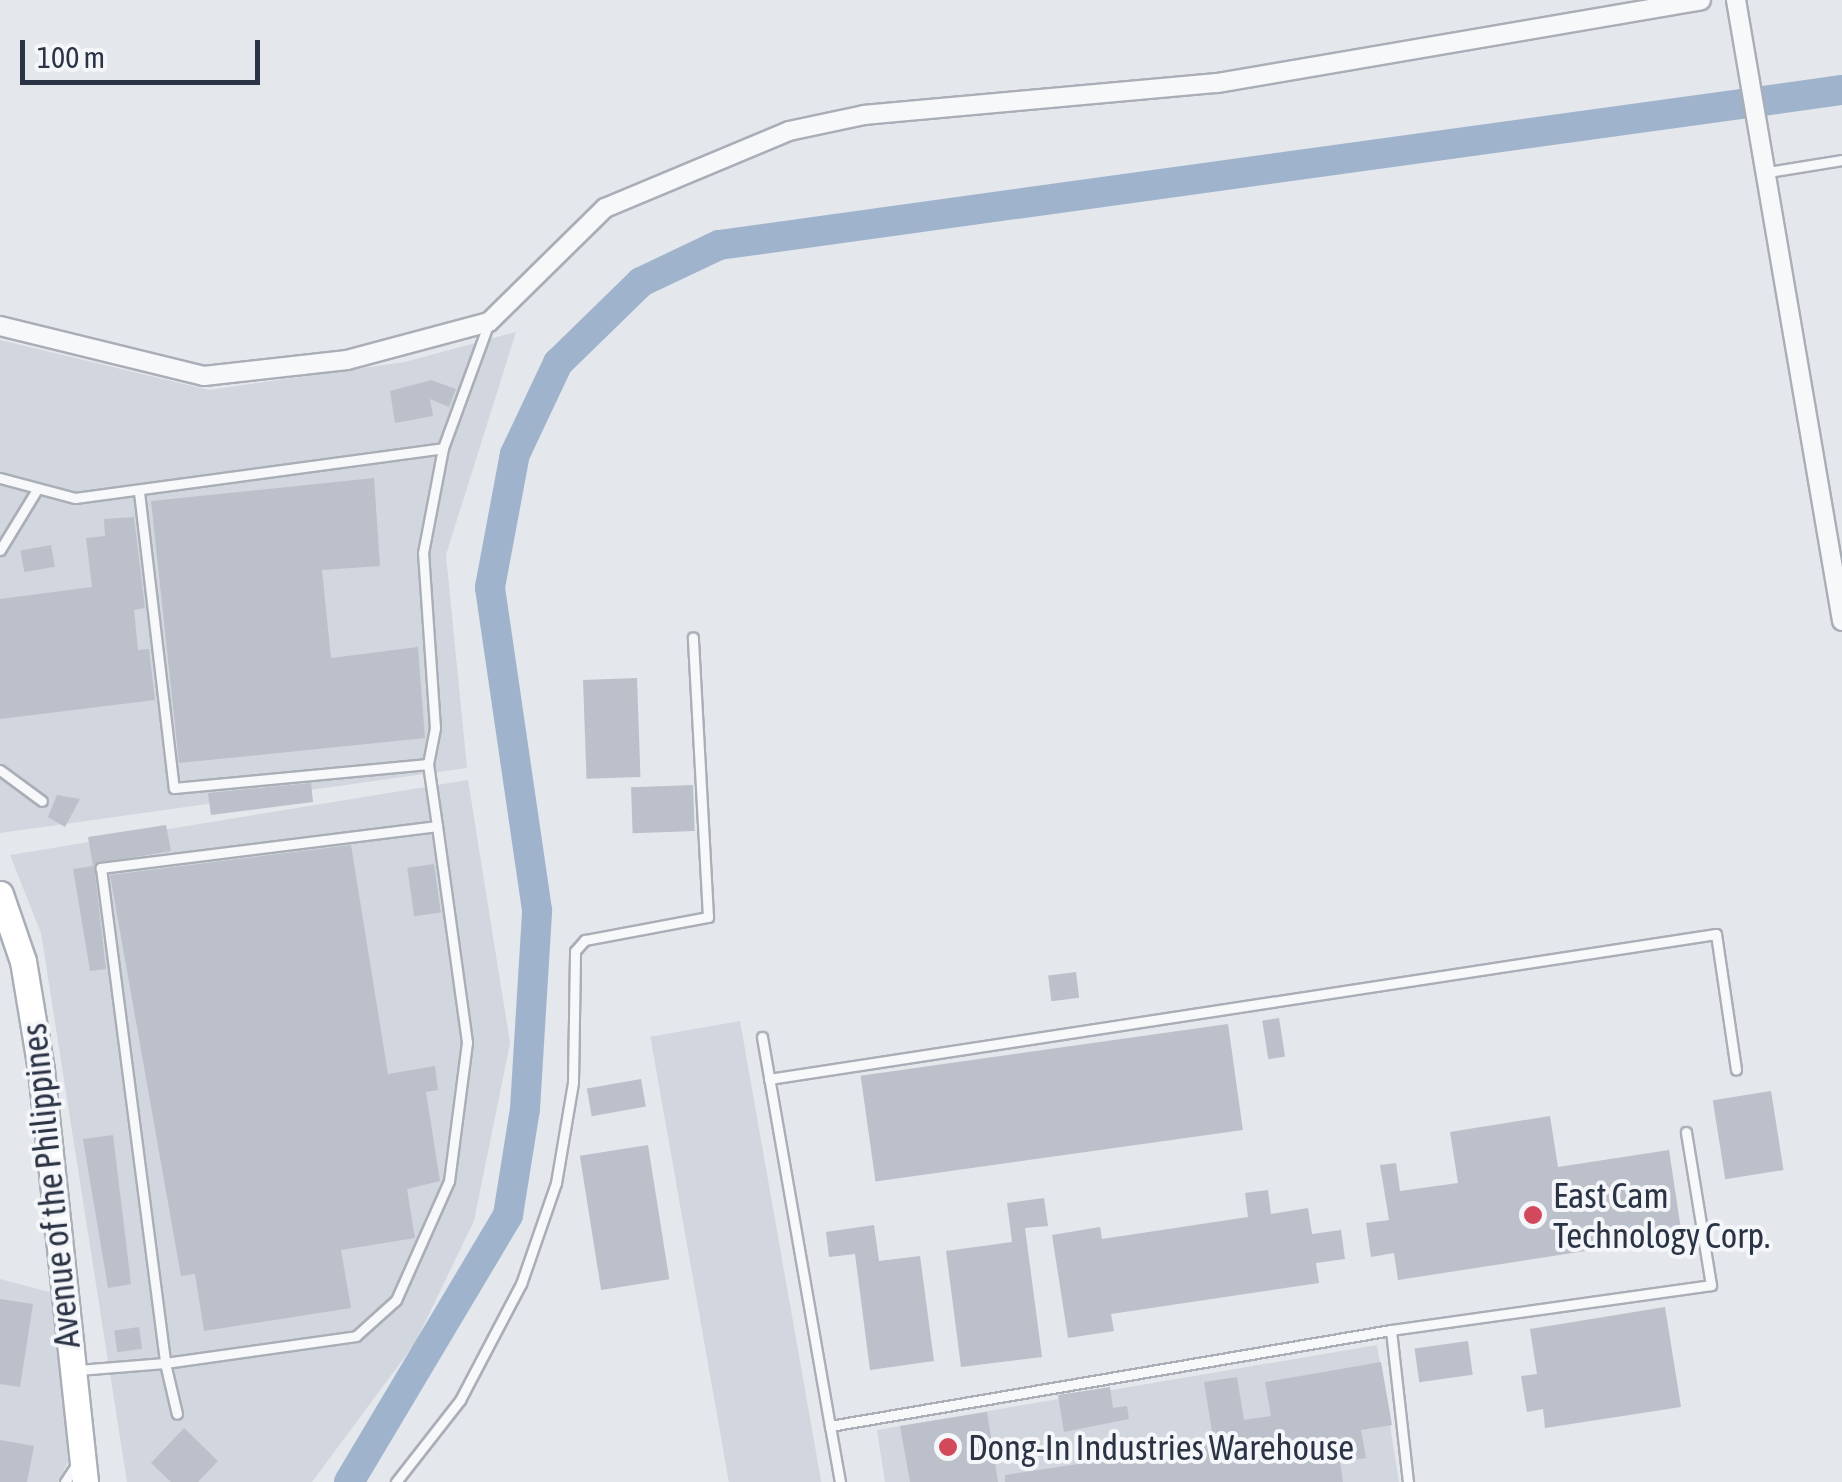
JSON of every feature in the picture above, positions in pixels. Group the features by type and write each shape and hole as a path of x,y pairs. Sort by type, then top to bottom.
{"main road":[{"name":"Avenue of the Philippines","path":"0,894 23,961 41,1070 82,1471"}],"street":[{"path":"0,326 204,376 347,360 489,322 605,208 789,131 864,115 1218,83 1700,0"},
{"path":"1736,0 1842,622"}],"lane":[{"path":"1768,172 1842,160"},
{"path":"70,1370 165,1363 356,1336 396,1300 449,1181 467,1042 428,764 435,728 423,553 443,448 489,322"},
{"path":"0,478 36,491 74,498 443,448"},
{"path":"0,550 36,491"},
{"path":"139,492 174,788 428,764"},
{"path":"396,1482 460,1400 522,1284 556,1183 574,1082 575,951 600,936 708,917 693,637"},
{"path":"0,770 42,800"},
{"path":"177,1414 165,1363 101,868 437,826"},
{"path":"769,1078 1716,934 1736,1070"},
{"path":"762,1037 840,1482"},
{"path":"830,1426 1391,1330 1711,1285 1686,1132"},
{"path":"1391,1330 1408,1482"},
{"path":"65,1482 82,1471"}],"shaded area":[{"path":"516,332 446,555 467,768 0,833 0,340 209,390 405,362"},
{"path":"468,780 510,1043 474,1221 415,1343 312,1482 127,1482 41,933 10,855"},
{"path":"740,1021 821,1482 729,1482 650,1037"},
{"path":"0,1279 57,1294 68,1462 58,1482 0,1482"},
{"path":"1377,1345 1399,1482 885,1482 877,1430"}],"building":[{"path":"431,380 456,389 449,407 430,399 433,416 395,423 390,391"},
{"path":"374,478 380,566 322,570 331,658 418,647 425,738 179,763 151,501"},
{"path":"134,517 145,608 134,610 138,650 149,649 155,700 0,719 0,599 92,587 86,538 105,536 104,519"},
{"path":"51,545 55,567 24,572 20,550"},
{"path":"637,678 640,777 586,779 583,680"},
{"path":"311,783 313,802 211,815 208,793"},
{"path":"693,785 695,831 633,833 631,787"},
{"path":"57,795 80,799 65,827 48,817"},
{"path":"166,825 171,851 94,864 106,969 90,971 73,869 93,866 88,837"},
{"path":"351,845 388,1074 435,1066 438,1090 426,1092 440,1181 407,1189 415,1238 341,1250 351,1308 204,1331 195,1274 181,1276 110,875"},
{"path":"434,864 441,913 414,916 407,868"},
{"path":"1076,972 1079,998 1051,1001 1048,975"},
{"path":"1279,1018 1285,1057 1268,1059 1262,1021"},
{"path":"1228,1024 1243,1130 876,1182 861,1076"},
{"path":"641,1079 646,1107 592,1116 587,1089"},
{"path":"1771,1091 1784,1170 1725,1179 1713,1100"},
{"name":"East Cam Technology Corp.","path":"1550,1116 1558,1167 1669,1150 1682,1236 1398,1280 1394,1253 1371,1257 1366,1223 1389,1220 1380,1165 1396,1163 1400,1191 1458,1183 1450,1132"},
{"path":"113,1135 131,1284 108,1288 83,1139"},
{"path":"648,1145 669,1279 601,1290 580,1156"},
{"path":"1268,1190 1271,1214 1308,1208 1312,1234 1341,1230 1345,1259 1316,1263 1319,1283 1111,1314 1114,1331 1068,1338 1052,1235 1100,1227 1102,1239 1248,1217 1245,1193"},
{"path":"1044,1198 1048,1226 1025,1228 1042,1357 961,1367 946,1251 1012,1242 1007,1203"},
{"path":"874,1225 879,1261 920,1256 934,1361 870,1370 855,1254 829,1257 826,1232"},
{"path":"0,1299 33,1304 20,1387 0,1384"},
{"path":"1665,1307 1681,1407 1545,1428 1543,1409 1527,1412 1521,1376 1537,1374 1530,1329"},
{"path":"139,1327 142,1349 117,1352 114,1330"},
{"path":"1468,1341 1473,1375 1419,1382 1415,1349"},
{"path":"1381,1362 1392,1425 1361,1430 1366,1458 1340,1462 1343,1482 1005,1482 1005,1475 1214,1444 1204,1382 1237,1377 1244,1420 1271,1416 1265,1382"},
{"path":"1110,1387 1113,1408 1127,1406 1129,1419 1064,1432 1058,1395"},
{"name":"Dong-In Industries Warehouse","path":"987,1412 998,1482 910,1482 900,1426"},
{"path":"184,1428 218,1461 198,1482 171,1482 151,1463"},
{"path":"0,1440 34,1446 27,1482 0,1482"}],"waterway":[{"path":"349,1482 508,1215 525,1109 537,910 490,587 515,454 558,363 641,282 719,245 1842,90"}],"place":[{"name":"East Cam Technology Corp.","path":"1533,1215"},
{"name":"Dong-In Industries Warehouse","path":"948,1447"}]}
